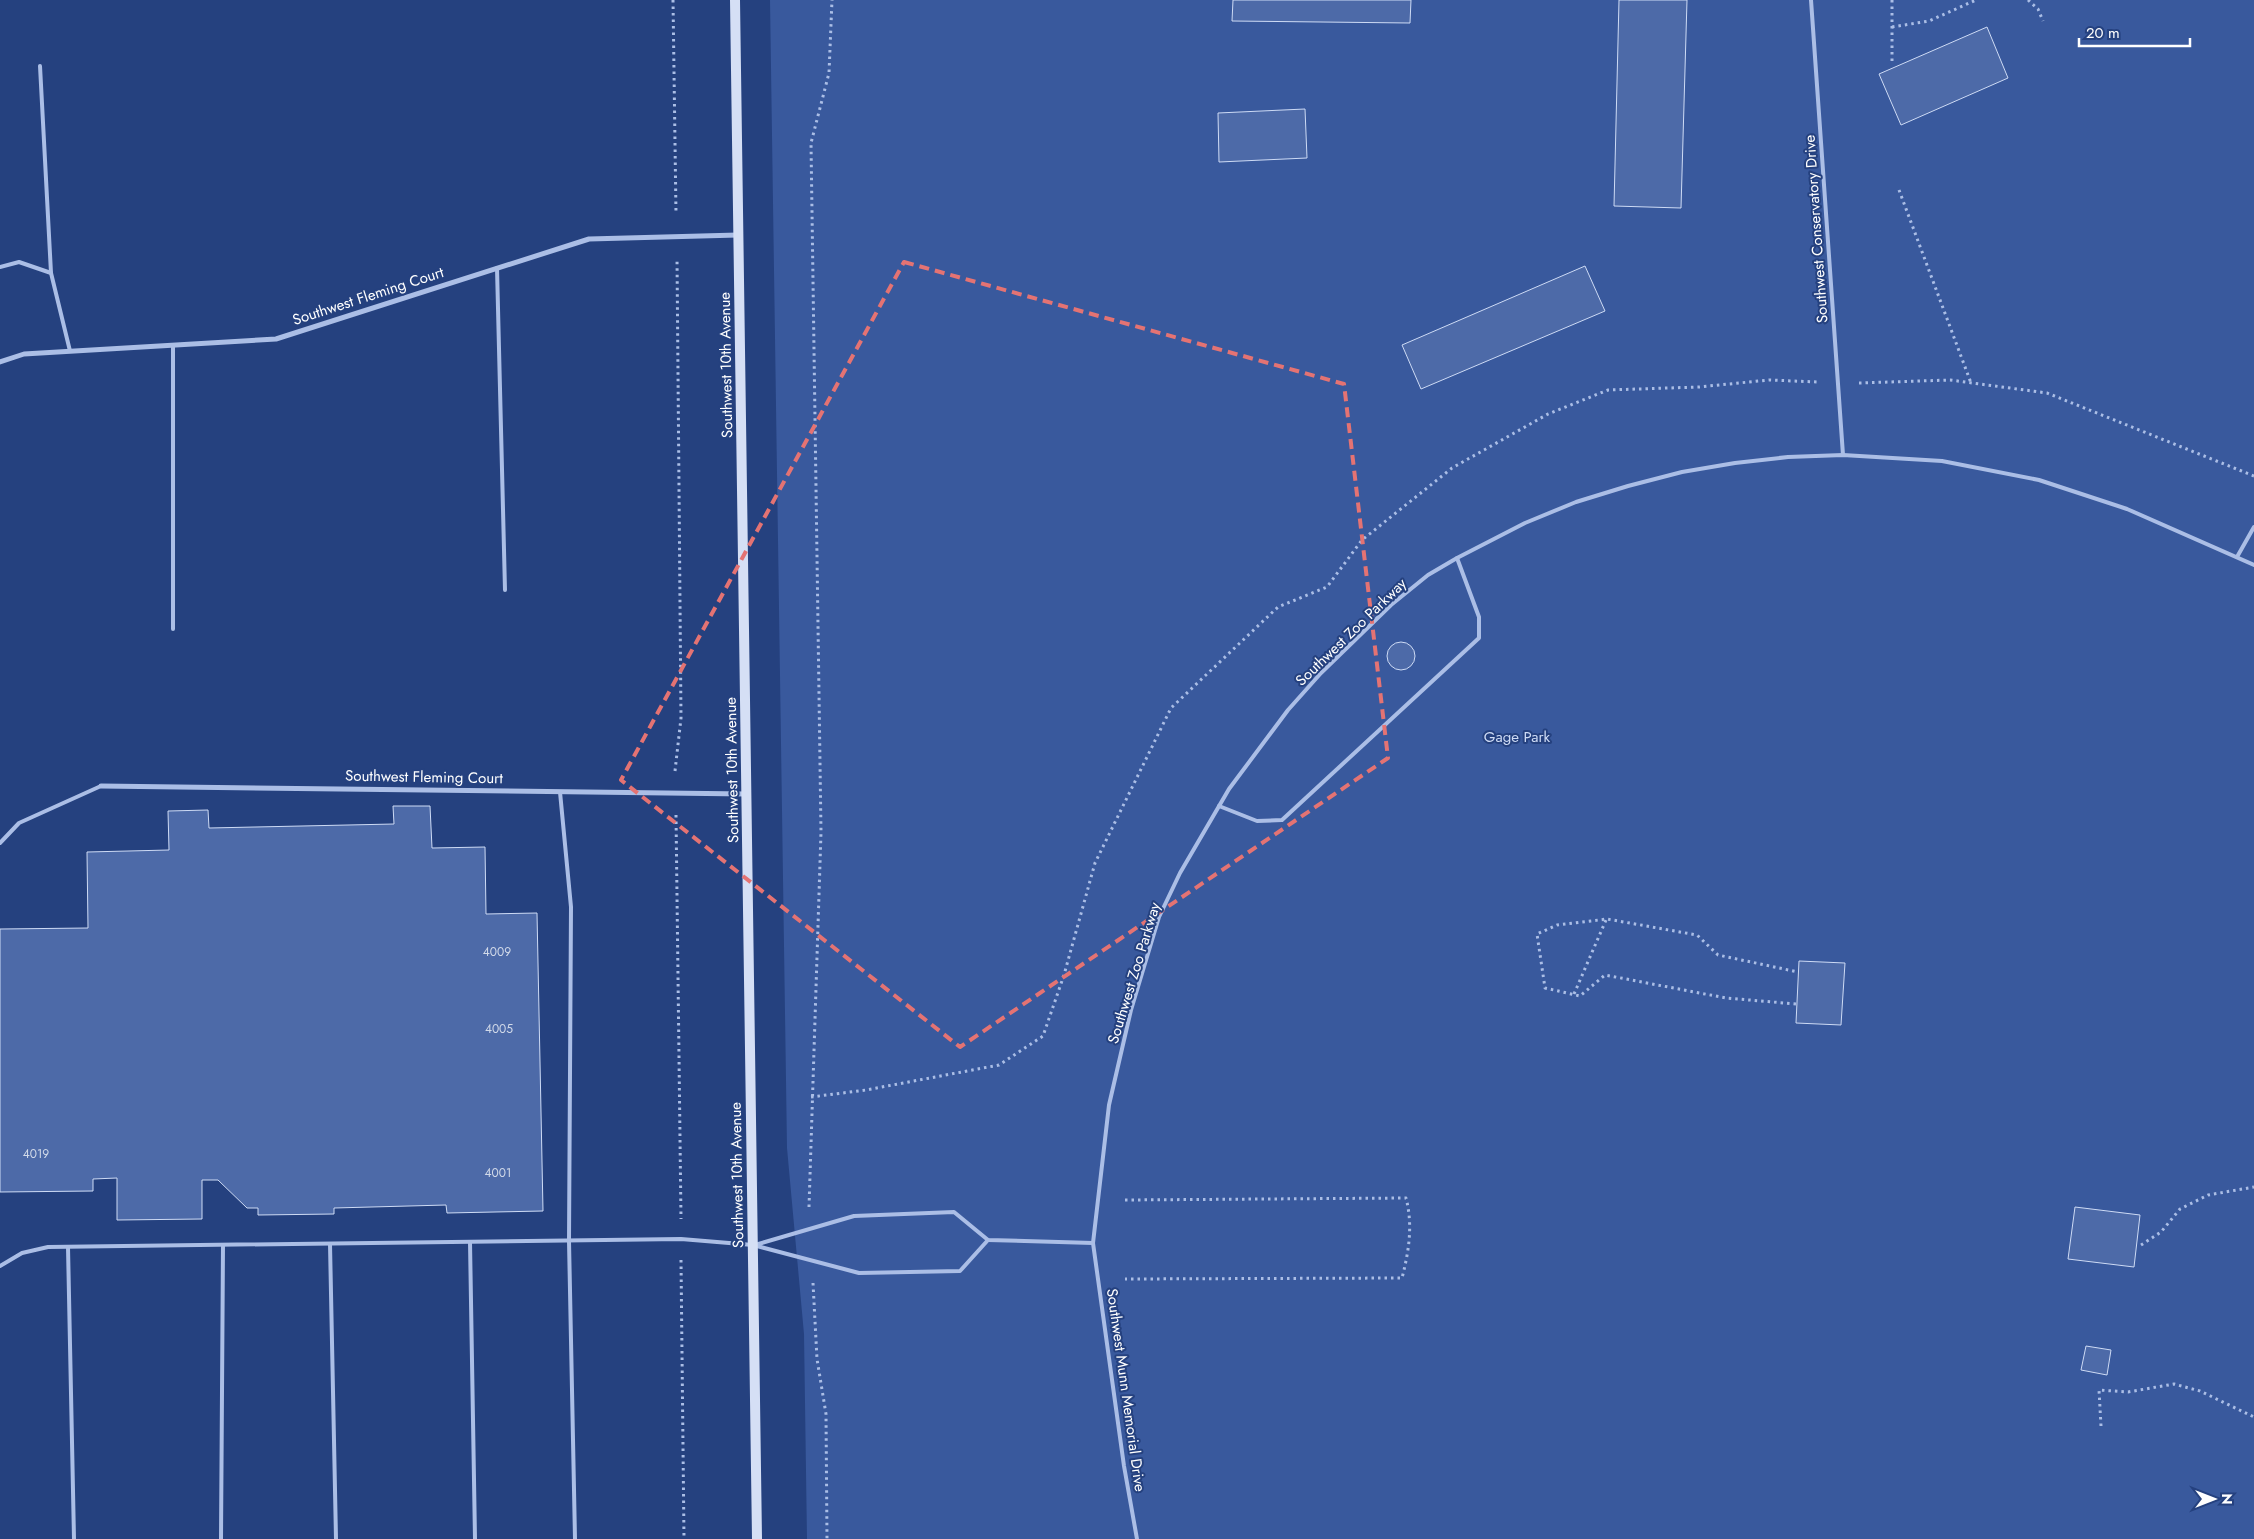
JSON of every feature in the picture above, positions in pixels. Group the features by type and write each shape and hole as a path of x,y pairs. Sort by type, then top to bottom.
{"main road":[{"name":"Southwest 10th Avenue","path":"735,0 757,1539"}],"street":[{"name":"Southwest Fleming Court","path":"0,362 24,354 276,339 589,239 739,235"},
{"name":"Southwest Fleming Court","path":"101,786 747,794"}],"lane":[{"name":"Southwest Conservatory Drive","path":"1811,0 1843,456"},
{"path":"40,66 51,273 70,351"},
{"path":"0,267 18,262 51,273"},
{"path":"497,268 505,590"},
{"path":"173,345 173,629"},
{"name":"Southwest Zoo Parkway","path":"1093,1243 1109,1105 1131,1010 1159,917 1180,872 1229,789 1288,710 1321,673 1391,605 1428,575 1533,520 1576,502 1628,486 1682,472 1734,463 1788,457 1843,456 1942,461 2039,480 2127,508 2254,565"},
{"path":"2237,557 2254,527"},
{"path":"1219,806 1257,821 1282,820 1478,638 1478,618 1458,558"},
{"path":"0,843 18,823 101,786"},
{"path":"560,792 571,907 569,1241 575,1539"},
{"path":"753,1245 854,1216 954,1212 988,1240 1093,1243"},
{"path":"0,1266 22,1253 48,1247 681,1240 753,1245 859,1273 960,1271 988,1240"},
{"path":"470,1242 475,1539"},
{"name":"Southwest Munn Memorial Drive","path":"1093,1243 1124,1466 1137,1539"},
{"path":"330,1244 336,1539"},
{"path":"221,1539 223,1245"},
{"path":"68,1247 74,1539"}],"path":[{"path":"808,1230 821,832 811,143 829,73 832,0"},
{"path":"1892,0 1892,62"},
{"path":"1892,27 1929,21 1976,0"},
{"path":"2028,0 2038,10 2043,21"},
{"path":"1899,190 1971,383"},
{"path":"1870,384 1950,380 2047,393 2254,476"},
{"path":"1574,994 1606,919"},
{"path":"1796,1004 1726,998 1605,975 1580,996 1545,988 1537,934 1557,925 1606,919 1697,935 1718,956 1798,972"},
{"path":"2141,1245 2161,1232 2180,1209 2208,1195 2254,1187"},
{"path":"1125,1200 1406,1198 1410,1214 1409,1248 1402,1278 1125,1280"},
{"path":"811,1260 817,1358 826,1414 827,1539"},
{"path":"2101,1426 2099,1390 2128,1392 2174,1384 2200,1391 2254,1417"}],"highlighted area":[{"path":"904,262 1344,384 1388,758 960,1047 621,780"}],"green space":[{"name":"Gage Park","path":"770,0 2254,0 2254,1539 807,1539 804,1334 787,1148"}],"building":[{"path":"1233,0 1411,0 1410,23 1232,21"},
{"path":"1619,0 1687,0 1681,208 1614,206"},
{"path":"1987,27 2008,78 1901,125 1879,74"},
{"path":"1305,109 1307,158 1219,162 1218,113"},
{"path":"1585,266 1605,311 1421,389 1402,345"},
{"path":"1401,642 1411,646 1415,656 1411,666 1401,670 1391,666 1387,656 1391,646"},
{"path":"393,806 430,806 432,848 485,847 486,914 537,913 543,1211 447,1213 446,1205 334,1208 334,1214 258,1215 258,1208 247,1208 218,1180 202,1180 202,1219 117,1220 117,1178 93,1179 93,1191 0,1192 0,929 88,928 87,852 169,850 168,811 208,810 209,828 394,824"},
{"path":"1799,961 1845,963 1841,1025 1796,1023"},
{"path":"2075,1207 2140,1215 2134,1267 2068,1259"},
{"path":"2086,1346 2111,1350 2107,1375 2081,1370"}]}
